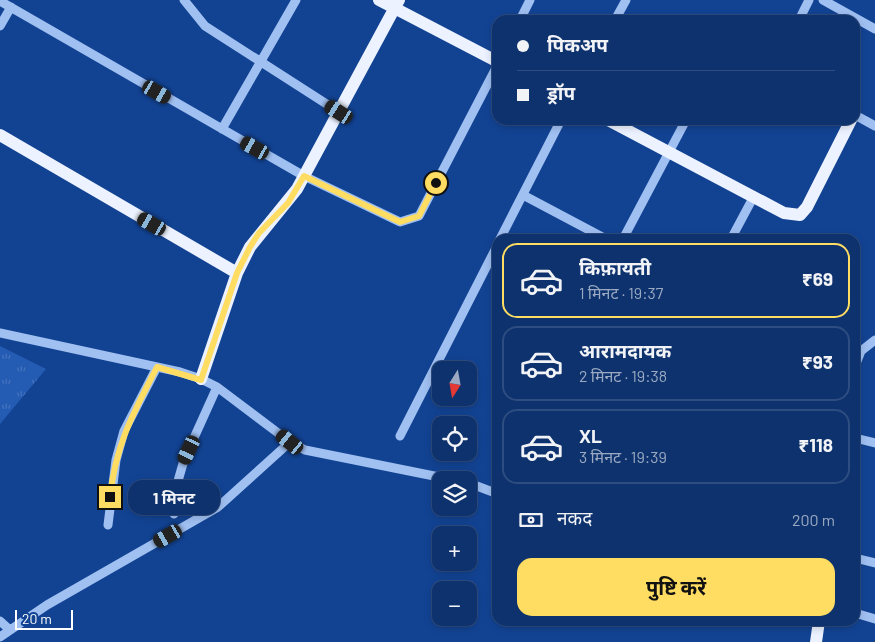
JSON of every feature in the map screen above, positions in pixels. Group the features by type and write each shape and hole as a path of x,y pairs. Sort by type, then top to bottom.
{"main road":[{"path":"380,0 397,4 492,59"},
{"path":"201,380 237,273 259,233 288,203 397,4"},
{"path":"618,125 784,213 800,215 807,207 848,125"},
{"path":"0,135 237,273"},
{"path":"816,642 818,626"}],"street":[{"path":"184,0 205,26 339,112"},
{"path":"222,129 296,0"},
{"path":"522,15 530,0"},
{"path":"618,15 626,0"},
{"path":"802,15 810,0"},
{"path":"822,0 849,15"},
{"path":"0,1 304,176 400,222 419,216 492,75"},
{"path":"0,26 11,7"},
{"path":"860,21 875,29"},
{"path":"860,118 875,126"},
{"path":"503,234 558,125"},
{"path":"627,234 683,125"},
{"path":"523,195 597,234"},
{"path":"734,234 754,196"},
{"path":"400,436 492,256"},
{"path":"0,333 157,367 201,380 217,387 290,442 324,455 432,476"},
{"path":"860,354 875,340"},
{"path":"108,525 116,460 124,431 157,367"},
{"path":"174,514 178,481 184,460 217,387"},
{"path":"860,439 875,443"},
{"path":"0,637 47,605 218,506 290,442"},
{"path":"477,487 492,492"},
{"path":"860,559 875,563"},
{"path":"860,614 875,619"},
{"path":"0,621 10,630"}],"green space":[{"path":"0,346 46,369 0,424"}],"route":[{"path":"110,497 116,460 124,431 157,367 180,372 201,380 237,273 250,247 259,233 288,203 304,176 400,222 419,216 436,183"}]}
